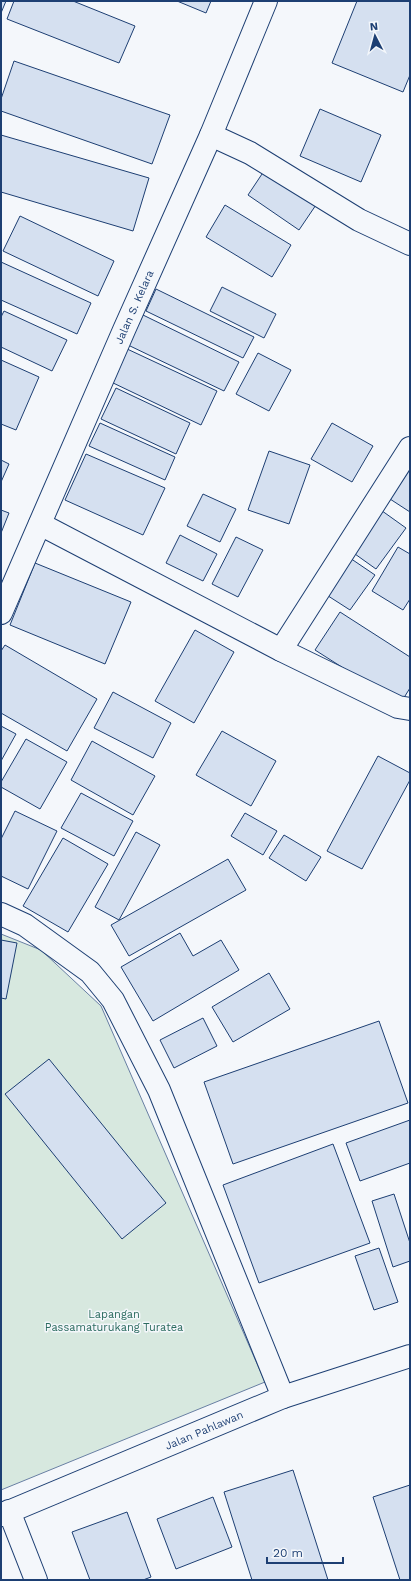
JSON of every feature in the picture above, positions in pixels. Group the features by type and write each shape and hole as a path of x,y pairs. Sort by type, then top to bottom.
{"main road":[{"name":"Jalan S. Kelara","path":"1,613 124,330 211,135 266,1"},
{"path":"211,135 250,153 359,220 410,244"},
{"path":"281,650 409,451"},
{"path":"40,524 281,650 398,707 410,709"},
{"path":"1,914 25,924 90,972 112,1000 159,1090 283,1396"},
{"name":"Jalan Pahlawan","path":"5,1513 283,1396 410,1356"},
{"path":"5,1513 36,1580"}],"green space":[{"name":"Lapangan Passamaturukang Turatea","path":"1,934 41,950 101,1006 265,1382 1,1490"}],"building":[{"path":"1,1 6,1 1,13"},
{"path":"14,1 73,1 135,26 119,63 7,19"},
{"path":"177,1 211,1 206,13"},
{"path":"357,1 410,1 410,75 403,92 332,63"},
{"path":"14,61 170,115 152,164 1,111 1,99"},
{"path":"320,109 381,135 361,182 300,156"},
{"path":"1,135 149,178 133,231 1,192"},
{"path":"268,165 320,199 299,230 248,195"},
{"path":"225,205 291,245 272,277 206,237"},
{"path":"20,216 114,261 98,296 3,251"},
{"path":"1,262 91,303 77,334 1,300"},
{"path":"222,287 276,314 264,338 210,311"},
{"path":"156,289 254,337 243,358 146,311"},
{"path":"4,311 67,340 52,371 1,347 1,317"},
{"path":"143,315 239,362 224,391 128,345"},
{"path":"125,348 217,391 201,425 109,381"},
{"path":"258,353 291,370 269,411 236,394"},
{"path":"1,360 39,377 16,430 1,424"},
{"path":"116,388 190,423 176,454 101,419"},
{"path":"100,423 175,457 165,480 89,446"},
{"path":"332,423 373,446 352,482 311,459"},
{"path":"269,451 310,465 289,524 248,510"},
{"path":"86,454 165,488 143,535 65,500"},
{"path":"1,460 9,464 1,482"},
{"path":"410,469 410,512 390,499"},
{"path":"203,494 236,509 220,542 187,526"},
{"path":"378,508 406,528 376,569 348,549"},
{"path":"1,510 9,513 1,533"},
{"path":"180,535 217,554 203,581 166,563"},
{"path":"236,537 263,550 238,597 212,584"},
{"path":"398,547 410,554 410,599 403,610 372,591"},
{"path":"347,556 375,575 350,610 322,592"},
{"path":"35,563 131,602 105,664 10,625"},
{"path":"340,612 410,657 410,688 400,704 315,650"},
{"path":"195,630 234,652 194,723 155,701"},
{"path":"5,645 97,699 67,751 1,713 1,651"},
{"path":"113,692 171,723 153,758 94,728"},
{"path":"1,726 16,734 1,761"},
{"path":"222,731 276,761 251,806 196,775"},
{"path":"26,739 67,762 40,809 1,787 1,782"},
{"path":"92,741 155,776 133,815 71,780"},
{"path":"378,756 410,773 410,780 362,869 327,851"},
{"path":"81,793 133,821 114,856 61,828"},
{"path":"15,811 57,831 28,889 1,876 1,839"},
{"path":"245,813 277,831 263,855 231,836"},
{"path":"136,832 160,845 119,920 95,907"},
{"path":"284,835 321,857 306,881 269,858"},
{"path":"63,838 108,864 68,932 23,906"},
{"path":"228,859 246,890 129,956 111,925"},
{"path":"180,933 193,956 221,940 239,970 153,1021 121,967"},
{"path":"1,940 17,943 6,999 1,998"},
{"path":"269,973 290,1009 233,1042 212,1007"},
{"path":"203,1018 217,1046 174,1068 160,1040"},
{"path":"379,1021 408,1103 233,1164 204,1082"},
{"path":"49,1059 166,1203 122,1239 5,1094"},
{"path":"410,1120 410,1163 360,1181 346,1143"},
{"path":"333,1144 370,1243 259,1283 223,1185"},
{"path":"394,1194 410,1243 410,1261 393,1267 372,1201"},
{"path":"379,1248 398,1302 374,1310 355,1256"},
{"path":"293,1470 328,1580 252,1580 224,1492"},
{"path":"410,1485 410,1580 400,1580 373,1497"},
{"path":"213,1497 232,1547 176,1569 157,1519"},
{"path":"127,1512 151,1577 143,1580 90,1580 72,1532"}]}
